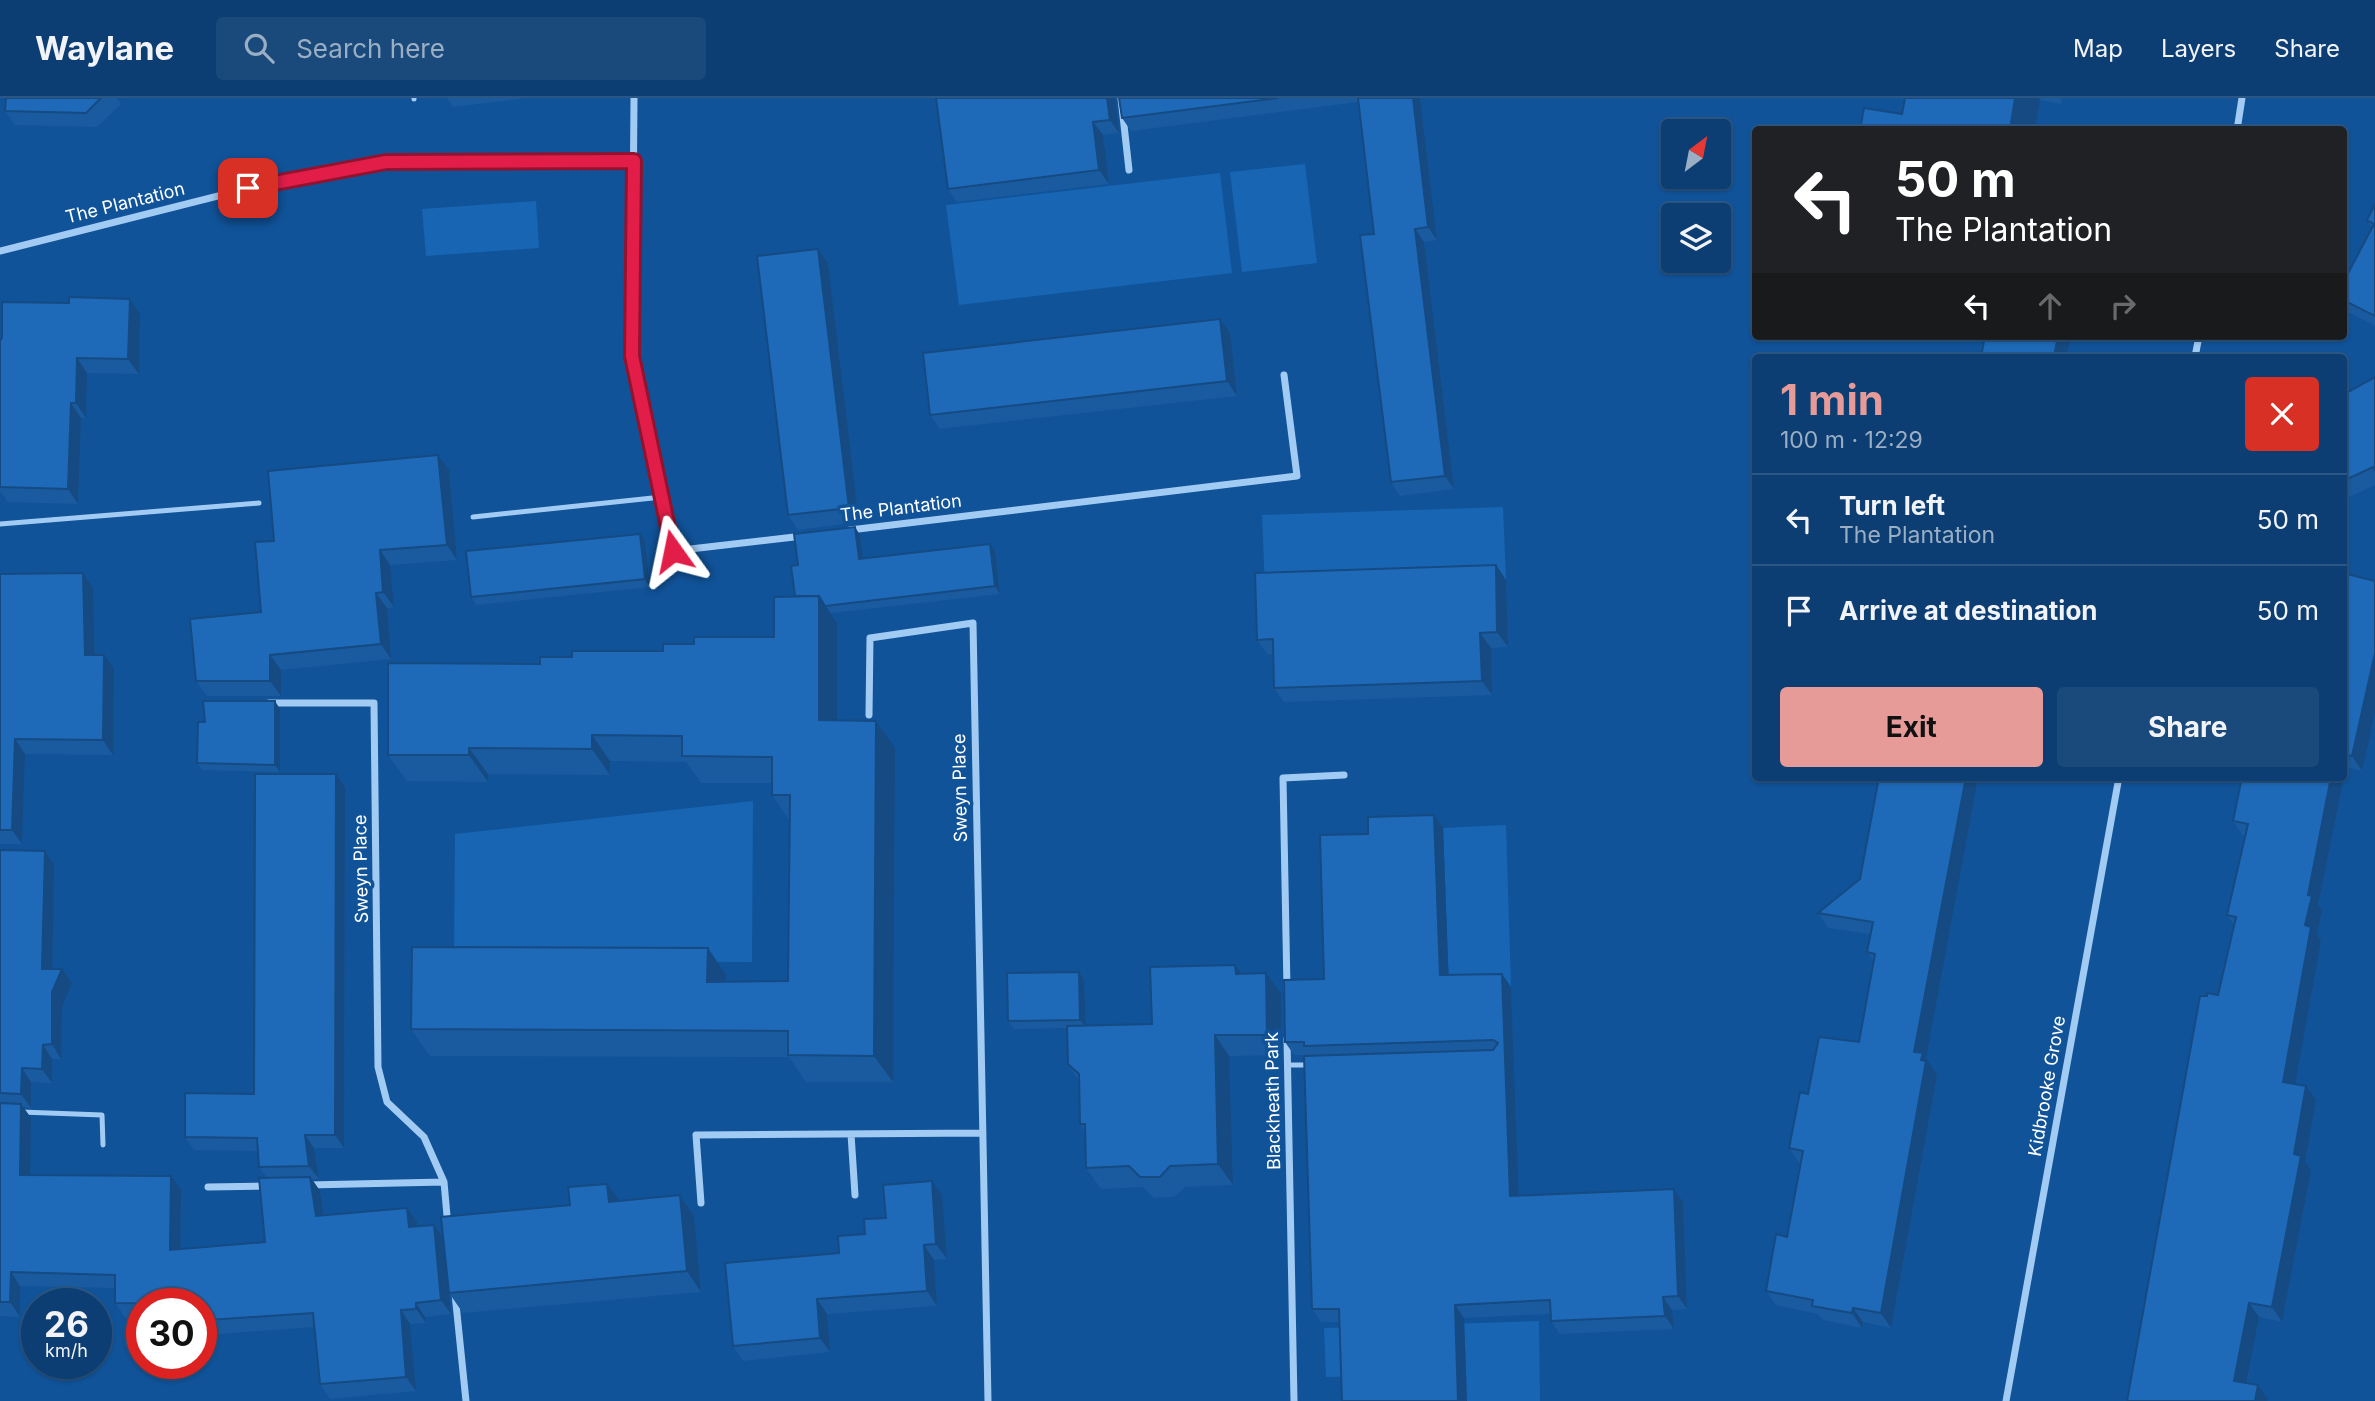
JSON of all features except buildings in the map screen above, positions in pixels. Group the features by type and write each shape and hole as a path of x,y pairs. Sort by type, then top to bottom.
{"street":[{"path":"634,98 632,356 673,551 807,535"},
{"path":"1121,98 1129,170"},
{"path":"2238,126 2242,98"},
{"name":"The Plantation","path":"0,251 273,182 386,162 634,161"},
{"name":"The Plantation","path":"834,532 1297,475 1284,375"},
{"name":"Sweyn Place","path":"869,715 870,638 973,623 988,1401"},
{"name":"Sweyn Place","path":"257,702 374,703 378,1068 387,1102 424,1137 444,1182 450,1242"},
{"path":"1287,997 1283,778 1344,775"},
{"name":"Kidbrooke Grove","path":"2006,1401 2118,781"},
{"name":"Blackheath Park","path":"1287,1024 1294,1401"},
{"path":"701,1203 696,1135 983,1133"},
{"path":"851,1134 856,1195"},
{"path":"305,1185 444,1182"},
{"path":"208,1187 277,1186"},
{"path":"454,1282 466,1401"}],"lane":[{"path":"473,517 662,497"},
{"path":"0,524 259,503"},
{"path":"1288,1065 1315,1065"},
{"path":"13,1112 103,1115 103,1145"}],"shaded area":[{"path":"1305,164 1317,263 1242,272 1230,172"},
{"path":"1220,173 1232,273 959,305 946,205"},
{"path":"536,201 539,248 426,256 422,209"},
{"path":"1503,507 1506,580 1265,588 1262,515"},
{"path":"753,801 752,962 454,960 455,834"},
{"path":"1506,825 1511,987 1449,988 1443,828"},
{"path":"1539,1321 1540,1401 1466,1401 1399,1375 1326,1377 1324,1328"}],"route":[{"path":"248,188 386,162 634,161 632,356 673,551"}]}
